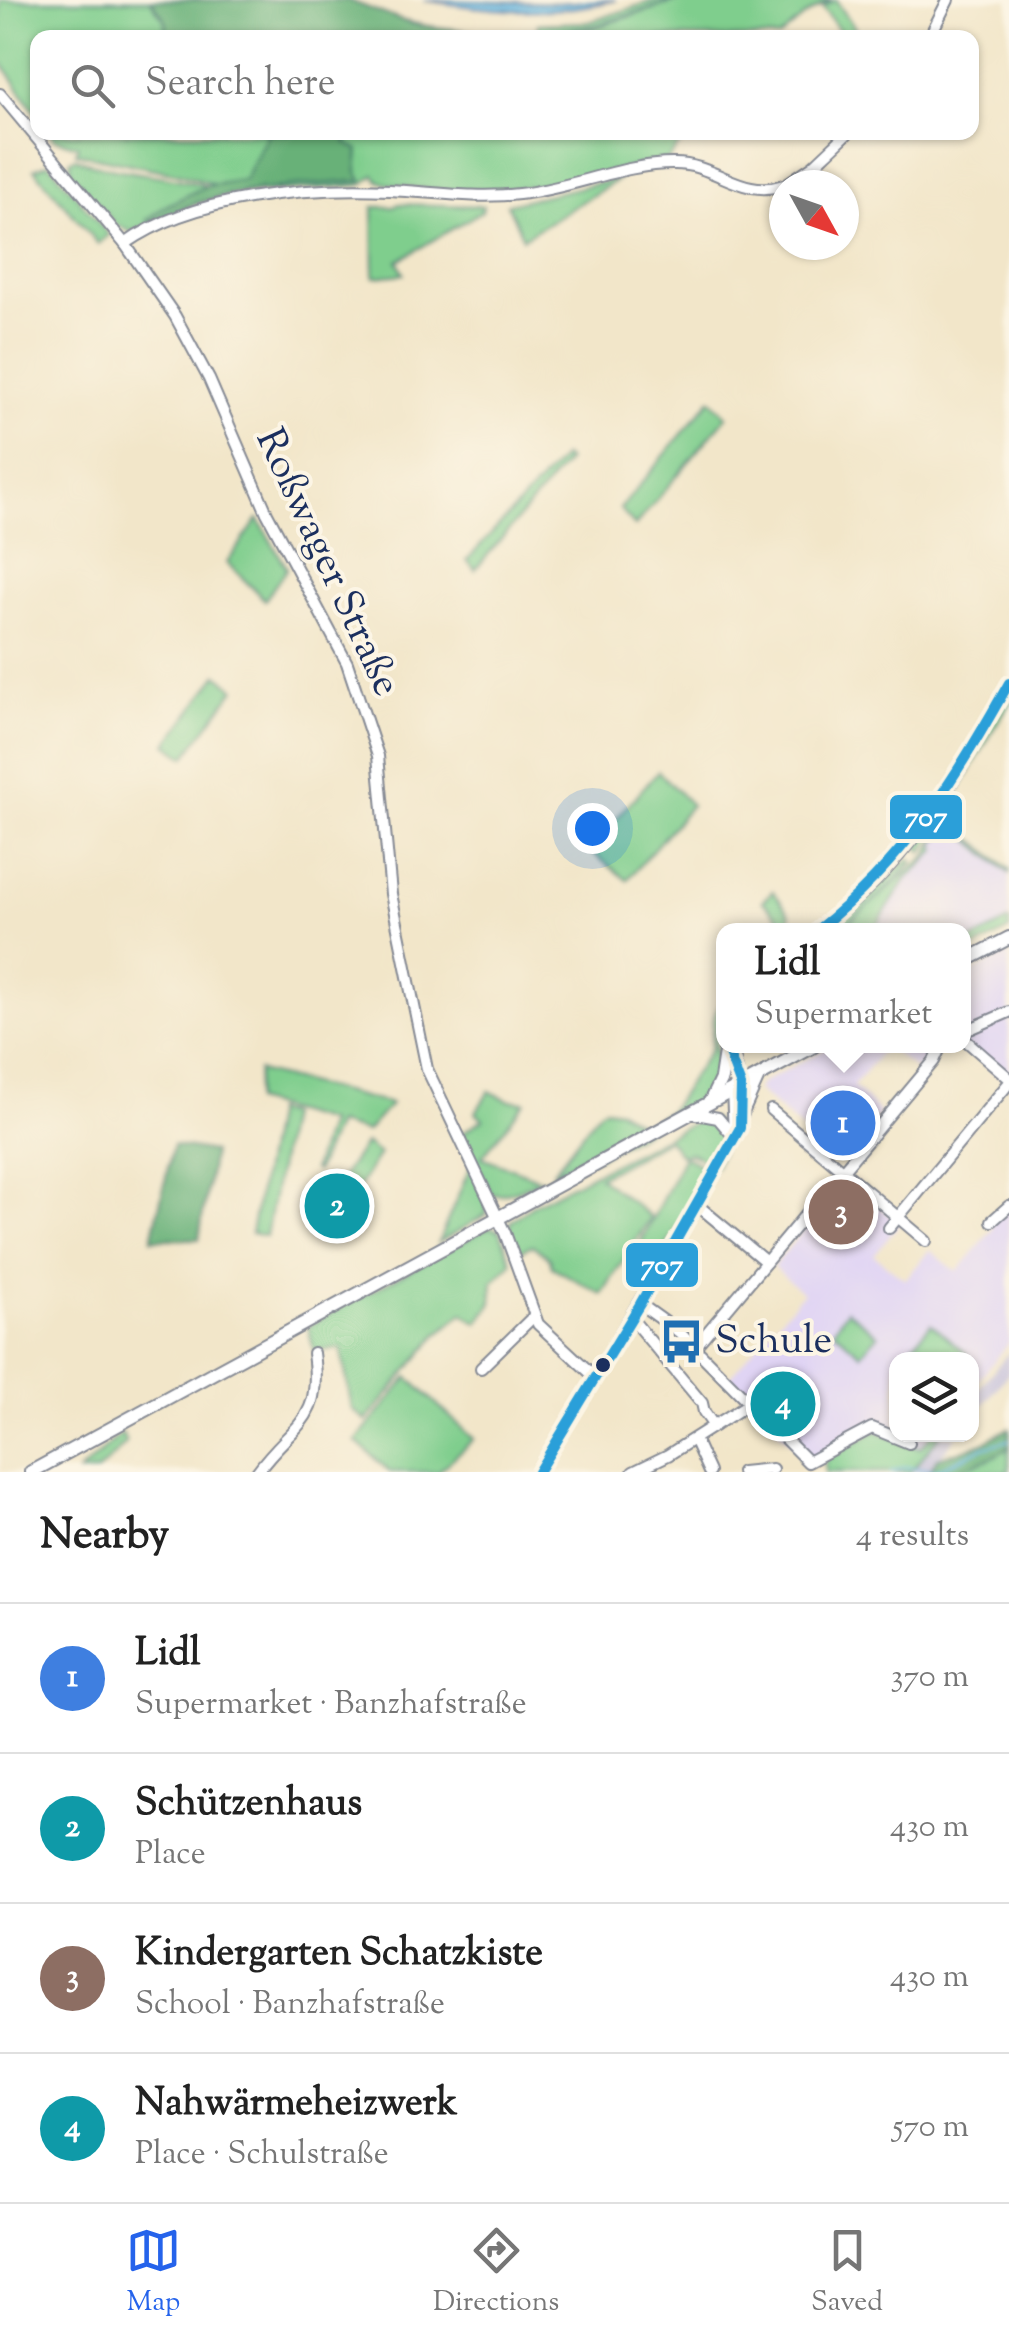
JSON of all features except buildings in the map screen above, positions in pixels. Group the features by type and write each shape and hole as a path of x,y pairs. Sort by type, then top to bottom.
{"main road":[{"path":"826,923 872,886 919,833 1009,684"},
{"path":"971,958 1009,938"},
{"path":"728,1053 736,1088"},
{"path":"708,1104 728,1053"},
{"path":"729,1053 748,1069 763,1074"},
{"path":"31,1472 801,1053"}],"street":[{"path":"932,30 948,0"},
{"name":"Roßwager Straße","path":"0,94 30,130"},
{"name":"Roßwager Straße","path":"38,140 128,248 193,346 267,513 329,627 358,690 378,756 390,894 425,1059 498,1217 534,1316 550,1338 595,1377"},
{"path":"808,170 842,140"},
{"path":"128,248 156,228 200,209 250,199 362,190 467,196 517,194 671,164 698,167 750,189 769,187"},
{"path":"971,1032 1009,1012"},
{"path":"889,1228 1009,1080 971,1044"},
{"path":"695,1348 938,1053"},
{"path":"538,1472 640,1304 734,1137 763,1074"},
{"path":"736,1088 743,1114"},
{"path":"734,1137 736,1088"},
{"path":"771,1110 926,1241"},
{"path":"691,1113 718,1118 734,1137"},
{"path":"696,1204 766,1262"},
{"path":"992,1221 1009,1206"},
{"path":"640,1304 661,1316 811,1462 872,1428 910,1443"},
{"path":"481,1368 534,1316"},
{"path":"631,1318 702,1403 714,1426"},
{"path":"258,1472 310,1410 316,1392 313,1353"},
{"path":"633,1472 750,1402"},
{"path":"694,1439 710,1472"},
{"path":"742,1472 772,1469"}],"shaded area":[{"path":"952,825 1009,873 1009,921 971,941 971,923 878,923 905,881 924,865 935,844"},
{"path":"1009,953 1009,1084 971,1053 971,974"},
{"path":"818,1053 880,1053 853,1086 880,1113 839,1162 757,1090 760,1084"},
{"path":"895,1053 931,1053 916,1070"},
{"path":"846,1178 899,1224 874,1255 905,1280 930,1250 957,1272 993,1229 992,1221 1009,1206 1009,1343 979,1379 979,1352 889,1352 889,1433 871,1425 811,1462 727,1380 803,1293 773,1267"},
{"path":"1009,1352 1009,1373 979,1409 979,1388"},
{"path":"934,1442 952,1442 928,1472 910,1472"}],"green space":[{"path":"0,0 150,0 165,21 165,30 30,30 30,105 0,60"},
{"path":"151,0 348,0 411,24 460,30 166,30 166,21"},
{"path":"347,0 389,18 447,30 219,30"},
{"path":"655,0 675,0 594,26 537,30 538,24 589,22"},
{"path":"681,0 832,0 789,30 574,30 593,28"},
{"path":"836,0 856,30 839,30 822,7"},
{"path":"57,140 686,140 669,159 528,187 425,189 387,184 375,175 361,185 232,195 197,204 131,232 115,224 71,172 70,160 206,186 164,207 152,222 189,204 237,191 76,153 78,146"},
{"path":"264,140 347,140 359,150 357,171 362,181 228,195 152,222 147,220 206,186 244,180"},
{"path":"49,163 109,235 98,244 34,169"},
{"path":"621,178 523,238 507,204"},
{"path":"483,206 482,211 398,261 404,274 374,277 373,207"},
{"path":"711,399 727,416 635,526 620,509"},
{"path":"563,457 567,461 475,570 467,560"},
{"path":"258,519 287,568 265,600 227,563"},
{"path":"218,674 235,689 185,757 167,744"},
{"path":"1009,692 1009,703 923,852 918,846 921,840"},
{"path":"658,771 691,805 627,880 589,850"},
{"path":"946,817 1009,873 952,825 935,844 937,850 905,881 878,923 848,923 928,855"},
{"path":"910,858 913,862 873,902 849,921 836,923"},
{"path":"773,891 790,914 789,923 785,923 762,901"},
{"path":"1009,921 1009,930 971,951 971,941"},
{"path":"716,1012 719,1075 705,1098 549,1184 515,1196 669,1111 711,1049"},
{"path":"258,1071 391,1104 366,1132 336,1124 316,1171 313,1170 328,1122 254,1101"},
{"path":"489,1091 508,1100 525,1102 482,1157 540,1179 499,1195 492,1195 462,1133 483,1119 476,1112"},
{"path":"600,1110 619,1110 640,1124 552,1173"},
{"path":"274,1111 288,1115 266,1236 251,1233"},
{"path":"703,1118 713,1119 727,1135 715,1167 691,1153 680,1155 668,1139 599,1177 651,1217 602,1294 552,1267 550,1258 532,1245 519,1252 509,1229 512,1220 534,1204"},
{"path":"365,1143 379,1154 354,1194 350,1192 347,1197 339,1191 343,1183 339,1181"},
{"path":"173,1145 213,1152 199,1239 152,1239"},
{"path":"684,1156 711,1171 660,1257 640,1244"},
{"path":"471,1165 486,1198 487,1214 438,1243"},
{"path":"490,1227 500,1231 512,1263 493,1281 492,1303 478,1323 463,1313 438,1334 366,1421 352,1409 341,1348 314,1351 308,1326"},
{"path":"847,1310 878,1335 861,1354 833,1330"},
{"path":"931,1324 965,1352 918,1352 911,1347"},
{"path":"408,1377 474,1439 438,1472 390,1472 356,1441"},
{"path":"1009,1428 1009,1448 960,1468 928,1472 938,1458 983,1443"},
{"path":"876,1431 889,1436 889,1442 920,1448 926,1442 934,1442 910,1472 825,1472 825,1460"},
{"path":"122,1433 126,1443 97,1472 79,1472"},
{"path":"1009,1448 1009,1472 950,1472 988,1459"}],"water":[{"path":"424,0 616,0 568,9 520,10"}],"waterway":[{"path":"891,1472 906,1467 936,1470 1009,1440"}],"transit line":[{"name":"707","path":"825,923 877,875 926,817 1009,683"},
{"name":"707","path":"538,1472 740,1128 741,1086 729,1053"}],"place":[{"name":"Lidl","path":"843,1123"},
{"name":"Schützenhaus","path":"337,1206"},
{"name":"Kindergarten Schatzkiste","path":"841,1212"},
{"name":"Schule","path":"682,1342"},
{"name":"Nahwärmeheizwerk","path":"783,1404"}]}
